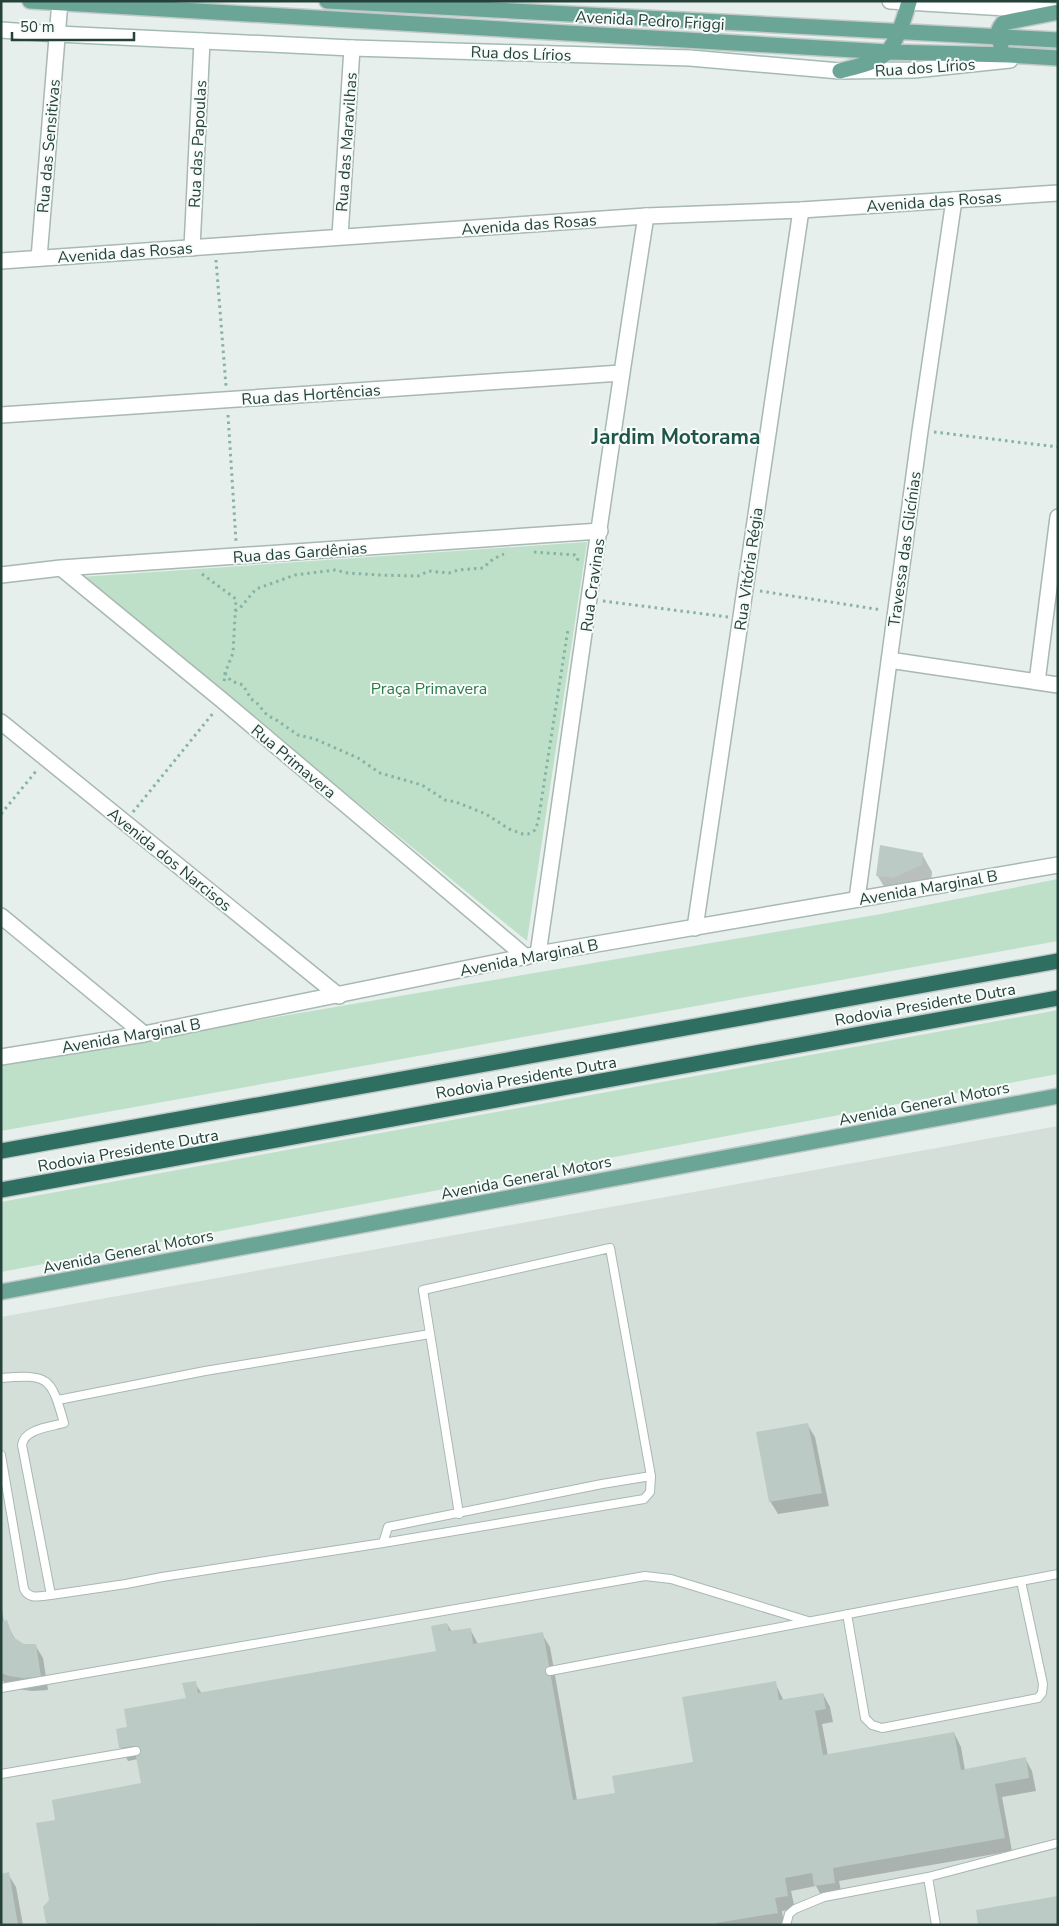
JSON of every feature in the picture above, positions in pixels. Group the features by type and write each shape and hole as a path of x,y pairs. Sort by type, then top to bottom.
{"highway":[{"name":"Rodovia Presidente Dutra","path":"1,1151 1058,961"},
{"name":"Rodovia Presidente Dutra","path":"1,1190 1058,998"}],"main road":[{"name":"Avenida Pedro Friggi","path":"30,1 888,52 1058,58"},
{"name":"Avenida Pedro Friggi","path":"328,1 1058,40"},
{"path":"840,71 878,59 888,52 909,2"},
{"path":"1009,55 1002,48 997,37 998,30 1003,24 1058,11"},
{"name":"Avenida General Motors","path":"1,1292 1058,1096"}],"street":[{"path":"890,1 1058,11"},
{"name":"Rua das Sensitivas","path":"39,258 60,2"},
{"name":"Rua dos Lírios","path":"1,30 352,48 690,58 840,71 914,70 1039,57"},
{"name":"Rua das Papoulas","path":"192,248 202,41"},
{"name":"Rua das Maravilhas","path":"340,236 352,48"},
{"name":"Avenida das Rosas","path":"1,261 646,216 801,210 1058,193"},
{"name":"Travessa das Glicínias","path":"857,899 920,431 954,200"},
{"name":"Rua Vitória Régia","path":"695,928 801,210"},
{"name":"Rua Cravinas","path":"532,956 590,599 621,372 646,216"},
{"name":"Rua das Hortências","path":"1,415 621,372"},
{"path":"1037,682 1058,517"},
{"name":"Rua das Gardênias","path":"1,575 61,568 600,531"},
{"name":"Rua Primavera","path":"61,568 532,956"},
{"path":"889,660 1058,685"},
{"name":"Avenida dos Narcisos","path":"1,722 338,996"},
{"name":"Avenida Marginal B","path":"1,1057 144,1034 532,956 1058,865"},
{"path":"1,916 144,1034"}],"lane":[{"path":"1,1455 24,1588 26,1594 30,1596 51,1595 644,1499 650,1492 651,1476 610,1248 424,1290 459,1514"},
{"path":"58,1400 205,1371 430,1334"},
{"path":"1,1378 31,1376 49,1383 58,1400 64,1423 27,1434 23,1439 22,1445 51,1595"},
{"path":"383,1542 388,1527 651,1476"},
{"path":"550,1671 1058,1574"},
{"path":"1,1688 645,1576 671,1579 808,1621"},
{"path":"847,1614 865,1718 872,1725 882,1728 1038,1698 1042,1693 1043,1684 1021,1581"},
{"path":"1,1774 136,1751"},
{"path":"786,1925 789,1914 795,1909 824,1897 928,1876 1058,1843"},
{"path":"928,1876 936,1925"}],"path":[{"path":"920,431 1058,447"},
{"path":"527,550 575,555 578,558 576,567"},
{"path":"235,611 240,608 256,589 295,574 335,570 378,575 418,576 429,570 449,573 458,570 483,568 508,551"},
{"path":"125,822 223,701 225,672 233,653 236,599 183,560"},
{"path":"745,589 895,612"},
{"path":"590,599 741,619"},
{"path":"225,672 231,681 243,685 251,698 267,715 298,735 315,739 358,758 380,773 422,785 444,800 456,802 486,814 510,829 528,834 535,830 538,822 566,634 570,624"},
{"path":"1,814 47,758"}],"shaded area":[{"path":"1058,1126 1058,1925 1,1925 1,1317"}],"green space":[{"name":"Praça Primavera","path":"587,542 527,941 81,577"},
{"path":"1058,879 1058,941 1,1131 1,1064 881,914"},
{"path":"1058,1010 1058,1074 1,1272 1,1202"}],"building":[{"path":"880,845 923,853 922,865 893,878 876,876"},
{"path":"808,1423 822,1493 769,1502 756,1432"},
{"path":"7,1620 13,1637 24,1644 36,1644 41,1677 23,1678 1,1673 1,1622"},
{"path":"447,1623 449,1631 471,1628 473,1644 543,1632 573,1800 615,1793 612,1776 693,1762 682,1697 776,1681 779,1700 823,1693 826,1709 815,1711 823,1755 954,1732 961,1770 1026,1757 1029,1778 995,1784 1005,1838 833,1868 835,1883 814,1886 812,1873 785,1878 788,1896 775,1898 778,1913 716,1923 717,1925 46,1923 43,1907 49,1900 36,1823 55,1820 52,1800 141,1783 134,1746 119,1748 116,1729 127,1727 124,1709 186,1698 182,1683 196,1681 198,1693 436,1651 431,1626"},
{"path":"9,1872 18,1925 1,1925 1,1874"},
{"path":"1058,1896 1058,1925 978,1925 976,1910"}],"district":[{"name":"Jardim Motorama","path":"676,437"}]}
